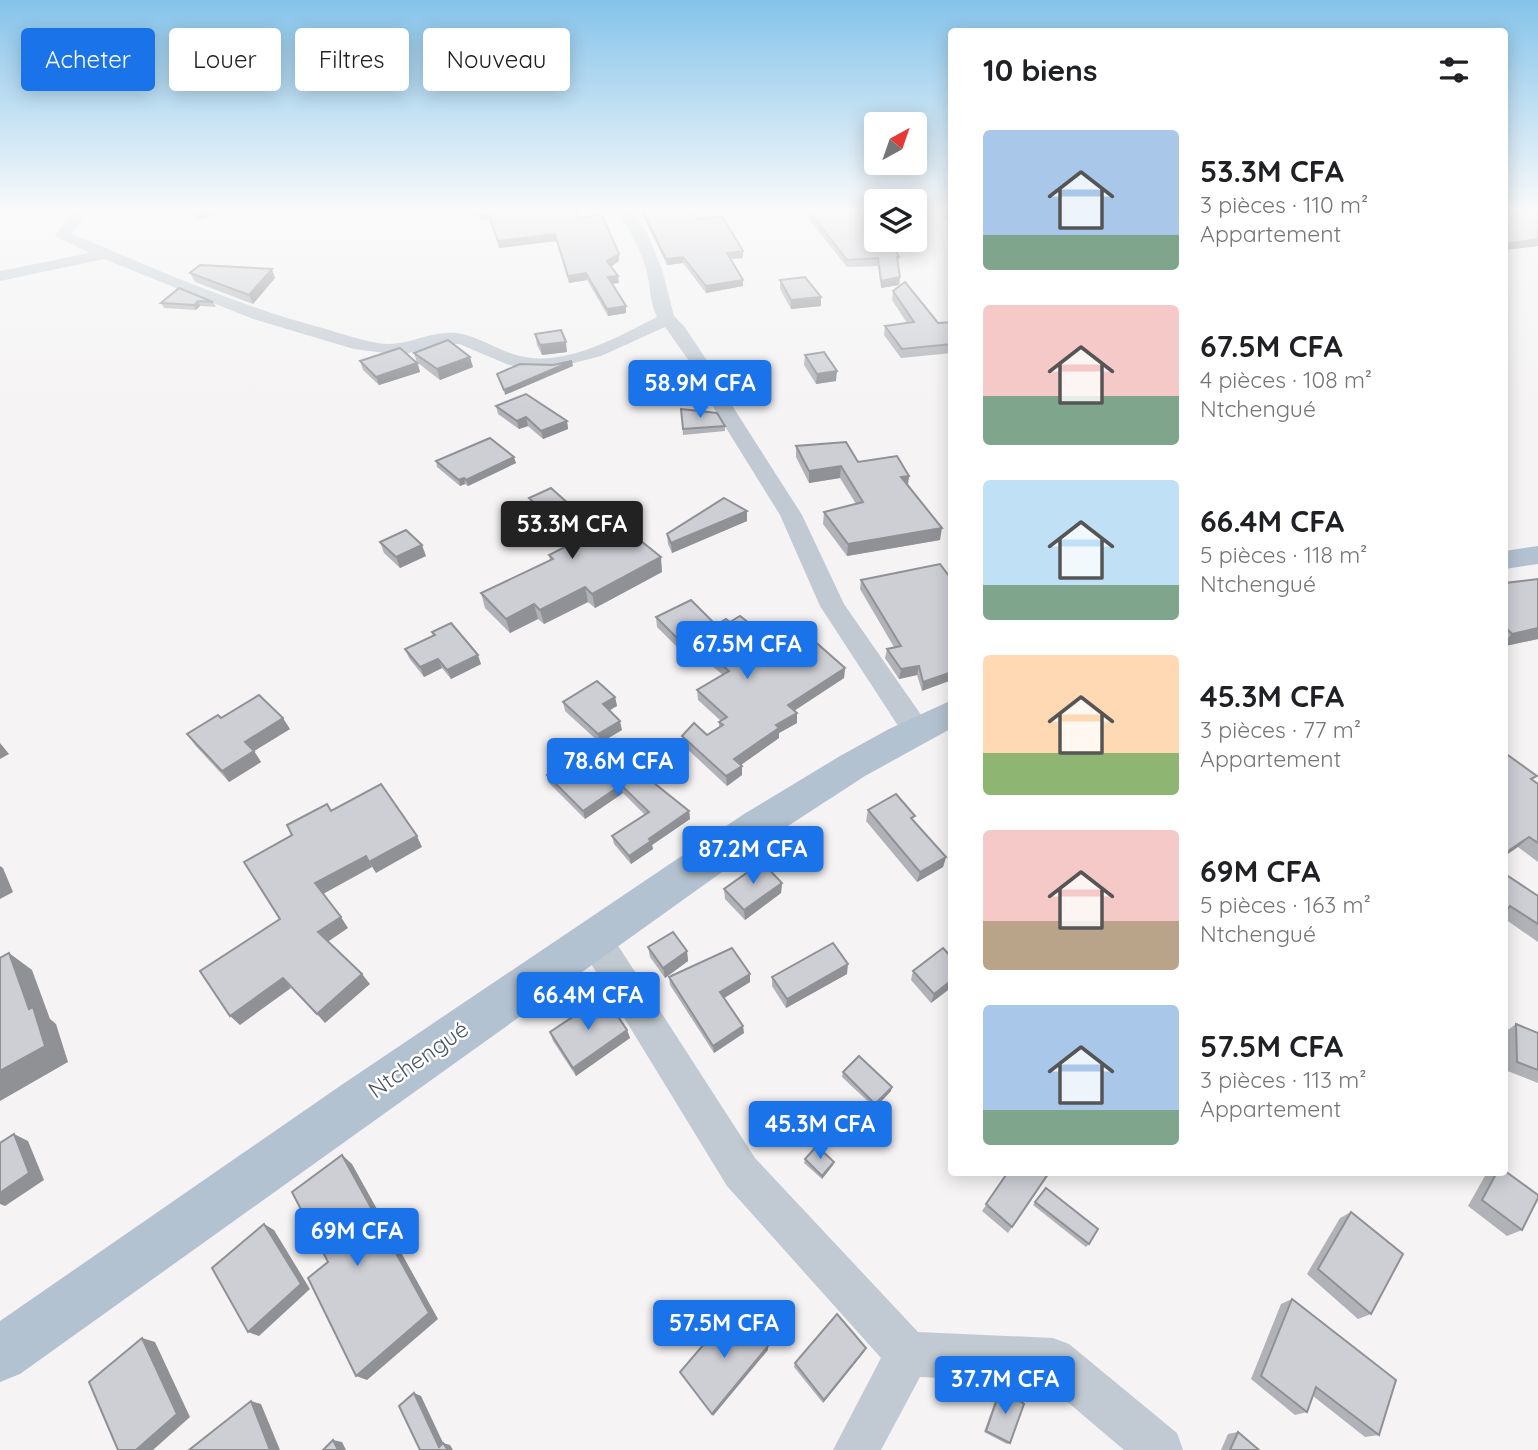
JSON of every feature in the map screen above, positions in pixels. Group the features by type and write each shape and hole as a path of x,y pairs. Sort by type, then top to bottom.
{"main road":[{"path":"1508,560 1538,555"},
{"name":"Ntchengué","path":"0,1354 337,1115 784,808 934,722"}],"street":[{"path":"162,278 236,309 283,325 396,351 452,338 515,360 559,360 624,342 667,319"},
{"path":"655,278 662,310 704,368 723,407 791,515 832,606 934,722"},
{"path":"594,938 741,1172 908,1354 1053,1360 1160,1450"},
{"path":"856,1450 908,1354"}],"building":[{"path":"203,278 264,278 249,295"},
{"path":"589,278 608,278 626,306 607,309"},
{"path":"699,278 742,278 743,280 706,286"},
{"path":"806,278 821,297 791,300 780,280"},
{"path":"905,282 938,323 948,322 948,344 902,349 885,326 914,322 893,291"},
{"path":"179,288 213,302 198,301 194,305 161,303"},
{"path":"561,330 566,342 540,345 535,334"},
{"path":"448,340 470,357 437,369 414,353"},
{"path":"400,348 417,363 376,377 360,361"},
{"path":"824,352 837,371 817,374 805,355"},
{"path":"572,361 504,390 497,374 520,364 553,365"},
{"path":"526,394 567,421 541,431 526,417 517,421 496,406"},
{"path":"681,409 717,413 725,426 683,429"},
{"path":"490,438 514,457 466,480 459,480 436,461"},
{"path":"846,442 858,462 897,456 909,476 901,477 942,528 848,544 824,512 863,502 841,466 809,471 796,446"},
{"path":"551,488 598,530 616,521 661,557 592,594 585,587 540,610 534,604 506,619 481,593 553,559 549,555 577,541 529,498"},
{"path":"724,498 747,511 671,543 667,534"},
{"path":"406,530 422,545 396,557 380,542"},
{"path":"940,564 948,575 948,673 923,682 919,666 901,669 887,649 901,646 861,580"},
{"path":"1538,579 1538,628 1512,634 1508,630 1508,583"},
{"path":"691,600 716,625 726,619 730,622 740,616 781,648 790,643 795,648 812,639 845,668 788,705 797,713 776,725 779,728 734,759 742,766 726,776 682,736 694,723 707,735 723,725 719,722 727,717 697,690 729,671 688,636 679,640 656,617"},
{"path":"451,623 478,655 447,670 438,659 420,667 405,649 435,635 432,632"},
{"path":"597,681 615,697 603,704 620,721 598,734 563,702"},
{"path":"259,695 283,718 245,742 254,751 222,771 187,734 218,715 221,718"},
{"path":"587,749 623,783 639,771 689,811 629,856 612,836 649,812 621,785 583,811 547,775"},
{"path":"1508,755 1537,776 1531,779 1538,784 1538,843 1529,837 1508,851"},
{"path":"381,784 417,836 369,862 366,856 315,883 341,917 318,932 362,974 317,1014 283,978 230,1016 200,971 280,919 244,862 292,835 287,825 327,804 331,811"},
{"path":"896,794 915,816 911,818 946,857 920,872 868,810"},
{"path":"762,862 782,883 744,910 724,889"},
{"path":"1508,876 1538,896 1538,924 1510,906 1508,908"},
{"path":"673,932 687,951 663,968 648,947"},
{"path":"833,943 848,964 787,999 772,977"},
{"path":"732,948 750,974 720,992 743,1026 713,1046 669,977"},
{"path":"943,948 948,954 948,983 934,994 913,971"},
{"path":"9,953 29,1009 33,1007 45,1046 0,1071 0,958"},
{"path":"604,996 627,1030 573,1068 550,1032"},
{"path":"1516,1024 1538,1033 1538,1070 1517,1062"},
{"path":"859,1056 892,1087 875,1104 843,1072"},
{"path":"14,1134 29,1173 0,1193 0,1143"},
{"path":"817,1146 834,1162 822,1176 805,1159"},
{"path":"342,1155 429,1313 356,1376 308,1278 328,1262 292,1192"},
{"path":"1508,1173 1538,1195 1522,1230 1482,1200 1495,1176 1508,1176"},
{"path":"1005,1176 1047,1176 1012,1227 986,1204"},
{"path":"1046,1188 1098,1229 1089,1244 1035,1202"},
{"path":"1351,1212 1403,1254 1371,1314 1318,1269"},
{"path":"264,1224 301,1284 248,1332 212,1268"},
{"path":"1292,1299 1396,1380 1379,1435 1316,1387 1307,1412 1261,1376"},
{"path":"735,1308 768,1346 712,1414 680,1372"},
{"path":"837,1314 866,1348 824,1400 795,1363"},
{"path":"142,1338 177,1414 136,1450 118,1450 89,1382"},
{"path":"1001,1388 1024,1404 1010,1443 986,1431"},
{"path":"414,1393 439,1447 443,1443 448,1450 420,1450 399,1406"},
{"path":"251,1401 270,1450 189,1450"},
{"path":"1238,1432 1259,1450 1230,1450"},
{"path":"333,1440 338,1450 323,1450"}]}
